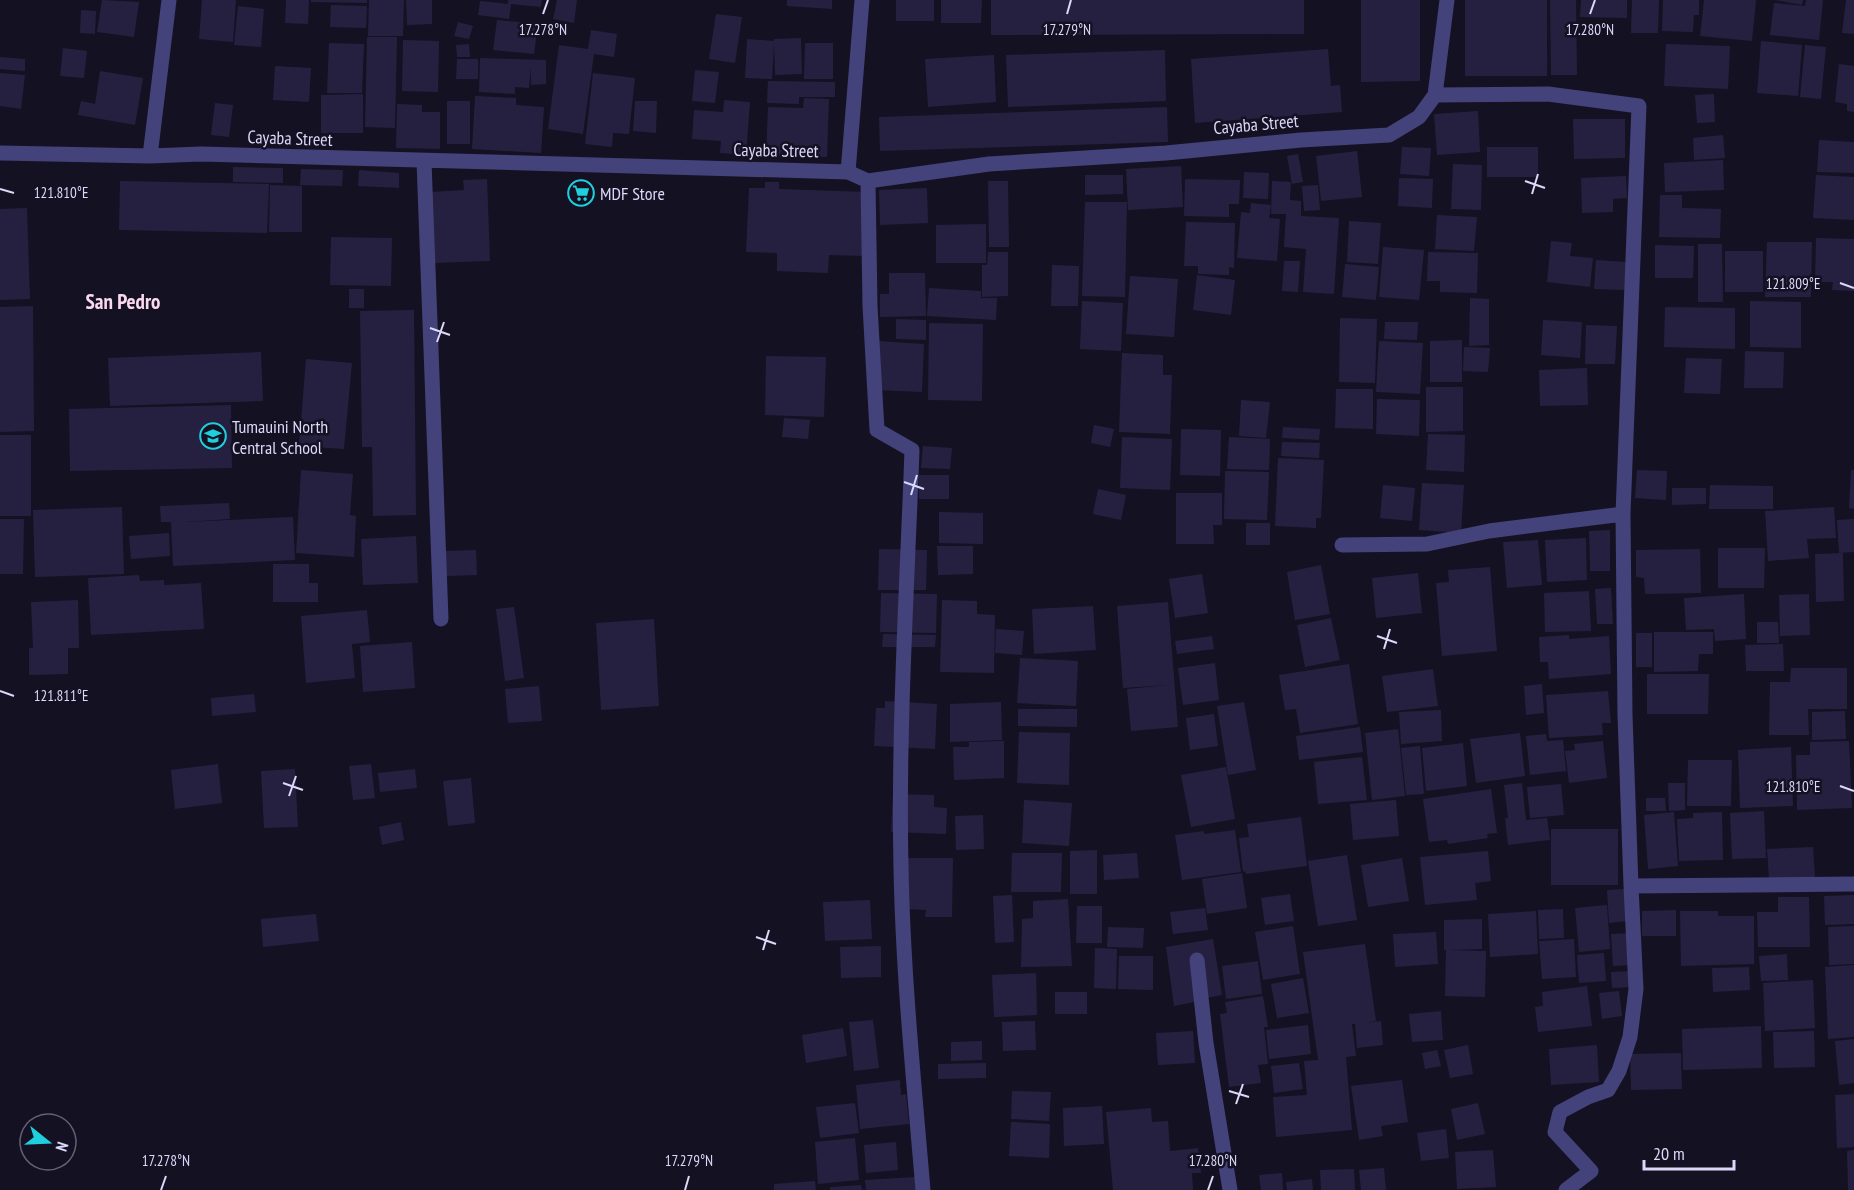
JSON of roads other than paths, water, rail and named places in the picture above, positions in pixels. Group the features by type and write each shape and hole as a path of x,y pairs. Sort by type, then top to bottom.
{"street":[{"path":"150,156 169,0"},
{"path":"848,172 862,0"},
{"path":"1447,0 1435,95 1548,94 1639,106 1623,514 1625,715 1636,990 1630,1037 1619,1071 1608,1090 1587,1097 1560,1112 1555,1132 1591,1171 1566,1190"},
{"name":"Cayaba Street","path":"0,153 150,156 201,154 848,172 868,181 989,164 1166,153 1301,140 1389,135 1419,117 1435,95"},
{"path":"423,161 441,619"},
{"path":"868,181 870,306 877,430 912,450 903,712 901,868 908,1000 923,1190"},
{"path":"1342,545 1427,544 1490,531 1623,514"},
{"path":"1631,886 1854,884"},
{"path":"1197,960 1206,1043 1230,1190"}],"place":[{"name":"MDF Store","path":"581,193"},
{"name":"Tumauini North Central School","path":"213,436"}],"district":[{"name":"San Pedro","path":"123,301"}]}
